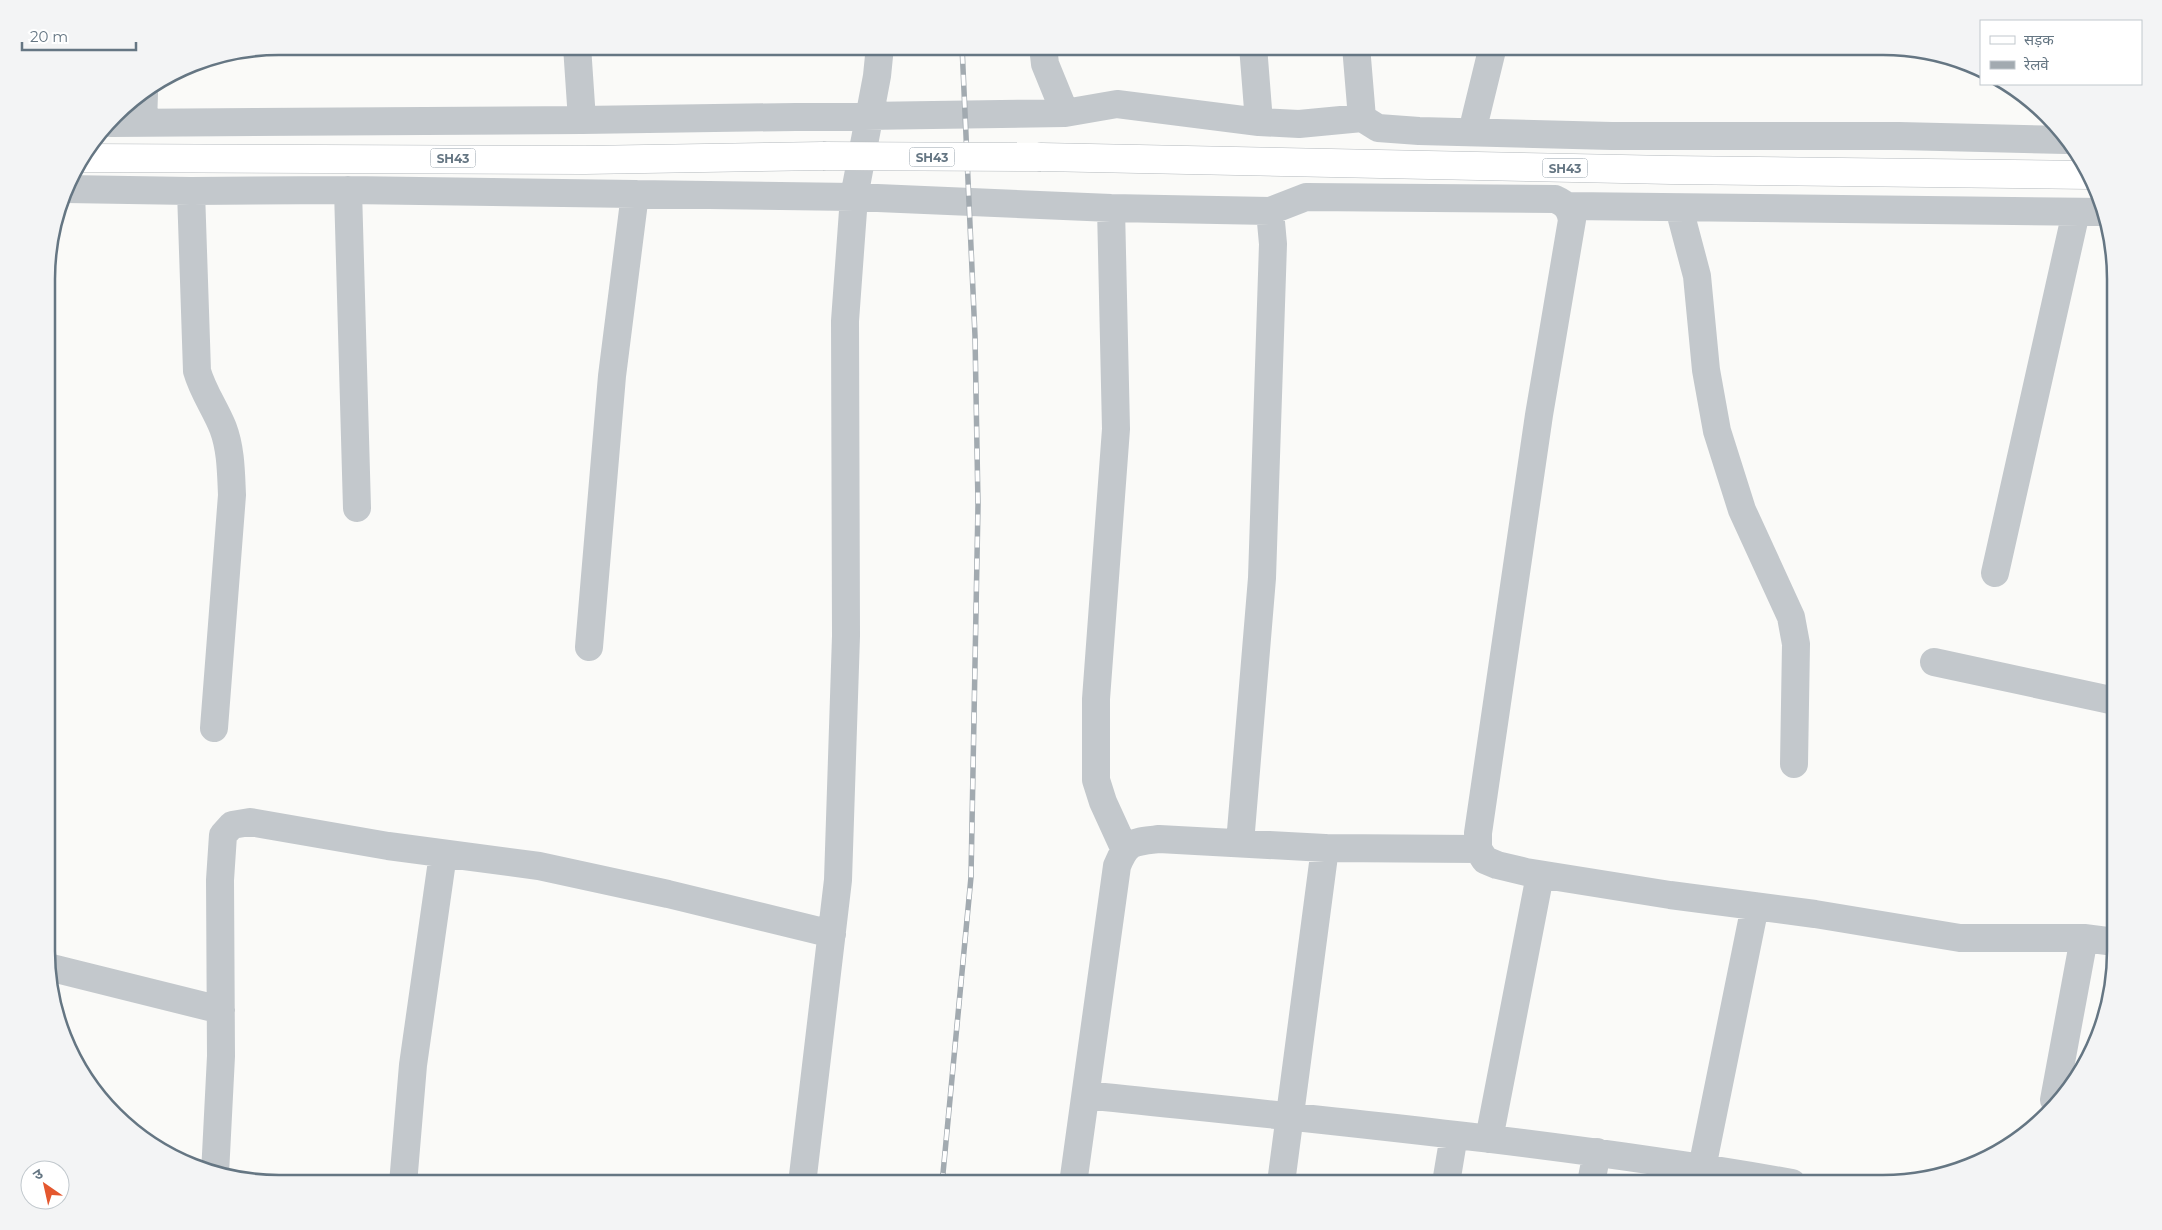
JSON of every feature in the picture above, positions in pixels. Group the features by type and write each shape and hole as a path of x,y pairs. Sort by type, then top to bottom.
{"main road":[{"name":"SH43","path":"91,158 585,160 822,156 1041,157 1661,170 2081,175"}],"street":[{"path":"578,55 582,120"},
{"path":"803,1175 838,880 846,636 845,320 854,197 877,76 879,55"},
{"path":"1044,55 1045,64 1060,101"},
{"path":"1254,55 1259,122"},
{"path":"1357,55 1362,118"},
{"path":"1472,132 1491,55"},
{"path":"143,123 144,100"},
{"path":"120,122 582,120 868,116 1060,101 1117,104 1259,122 1300,124 1362,118 1378,128 1472,132 2058,140"},
{"path":"74,189 191,192 348,190 854,197 1111,208 1270,210 1306,197 1555,200 1566,204 1679,208 2096,212"},
{"path":"348,190 358,508"},
{"path":"191,192 196,371 202,390 224,431 230,458 232,495 214,728"},
{"path":"588,647 612,376 635,194"},
{"path":"1566,204 1572,220 1538,424 1478,833 1478,849 1486,860 1497,865 1540,874 1960,938 2084,938 2107,941"},
{"path":"1111,208 1116,430 1096,699 1096,780 1103,802 1124,848"},
{"path":"1679,208 1697,276 1706,370 1718,431 1742,510 1791,617 1796,644 1794,764"},
{"path":"1240,843 1262,578 1273,244 1270,210"},
{"path":"1996,574 2076,212"},
{"path":"1934,662 2107,699"},
{"path":"216,1165 222,1056 220,880 223,836 232,825 250,822 388,846 539,866 668,894 832,934"},
{"path":"1074,1175 1117,866 1124,848 1138,842 1159,839 1325,848 1478,849"},
{"path":"1282,1175 1325,848"},
{"path":"403,1175 412,1065 443,854"},
{"path":"1489,1139 1540,874"},
{"path":"1702,1168 1755,906"},
{"path":"2055,1094 2084,938"},
{"path":"55,969 221,1010"},
{"path":"1086,1095 1597,1152 1702,1168 1731,1175"},
{"path":"1447,1175 1454,1135"},
{"path":"1593,1175 1597,1152"}],"railway":[{"path":"943,1175 971,877 978,505 975,336 962,55"}]}
